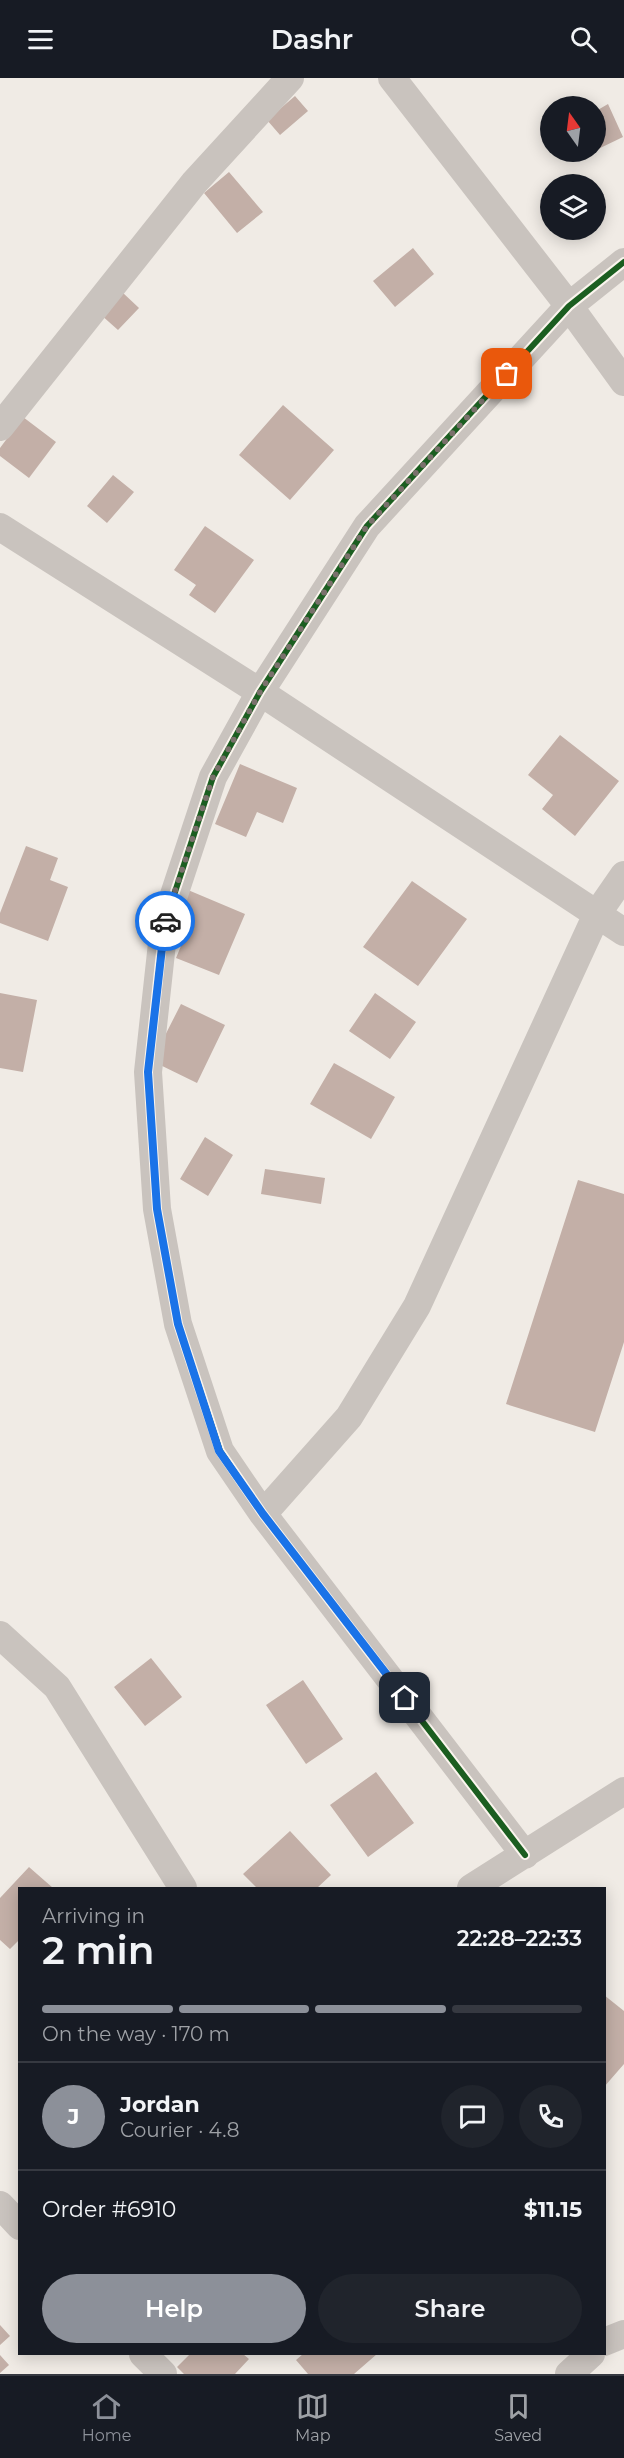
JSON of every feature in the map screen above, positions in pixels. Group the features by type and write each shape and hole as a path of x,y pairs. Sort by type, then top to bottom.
{"street":[{"path":"0,427 194,183 290,78"},
{"path":"392,78 569,306 624,382"},
{"path":"525,1855 263,1514 219,1451 178,1324 157,1209 148,1072 164,925 213,777 260,692 367,526 569,306 624,262"},
{"path":"0,527 260,692 624,932"},
{"path":"263,1514 349,1417 417,1306 597,914 624,875"},
{"path":"0,1635 57,1687 182,1887"},
{"path":"473,1887 624,1791"},
{"path":"0,2205 18,2224"},
{"path":"144,2355 163,2374"},
{"path":"569,2374 590,2355"}],"building":[{"path":"295,96 308,111 280,135 267,120"},
{"path":"608,104 623,137 606,145 606,105"},
{"path":"229,172 263,212 237,233 204,193"},
{"path":"413,248 434,274 395,307 373,281"},
{"path":"122,292 139,308 118,330 100,314"},
{"path":"283,405 334,450 290,500 239,455"},
{"path":"23,417 56,442 29,478 0,456 0,448"},
{"path":"113,475 134,492 107,523 87,506"},
{"path":"205,526 254,560 215,613 189,595 196,585 174,570"},
{"path":"560,735 619,781 575,836 542,809 553,795 528,775"},
{"path":"240,764 297,788 283,823 257,812 246,837 215,824"},
{"path":"26,846 58,858 50,880 68,887 48,941 0,923 0,913"},
{"path":"412,881 467,919 418,986 363,947"},
{"path":"188,890 245,914 219,975 176,958 193,917 180,912"},
{"path":"0,993 37,1000 23,1072 0,1068"},
{"path":"375,993 416,1022 390,1059 349,1031"},
{"path":"181,1004 225,1025 197,1083 152,1061"},
{"path":"334,1063 395,1097 371,1139 310,1104"},
{"path":"205,1137 233,1155 208,1196 180,1179"},
{"path":"265,1169 325,1178 321,1204 261,1194"},
{"path":"578,1180 624,1194 624,1342 595,1432 506,1404"},
{"path":"151,1658 182,1697 145,1726 114,1687"},
{"path":"303,1680 343,1739 306,1764 266,1705"},
{"path":"376,1772 414,1823 368,1857 330,1805"},
{"path":"290,1831 331,1875 318,1887 256,1887 243,1874"},
{"path":"29,1867 52,1887 18,1887 18,1941 10,1949 0,1940 0,1898"},
{"path":"606,1997 624,2011 624,2064 606,2085"},
{"path":"0,2325 10,2336 0,2345"},
{"path":"0,2355 9,2365 0,2373"},
{"path":"189,2355 244,2355 249,2359 235,2374 184,2374 177,2367"},
{"path":"302,2355 376,2355 354,2374 308,2374 296,2360"}],"cycle path":[{"path":"525,1855 263,1514 220,1451 178,1324 157,1209 148,1072 164,925 213,777 260,692 367,526 569,306 624,262"}],"way so far":[{"path":"165,921 213,777 260,692 367,526 507,374"}],"route":[{"path":"165,921 148,1072 157,1209 178,1324 219,1451 263,1514 405,1698"}]}
